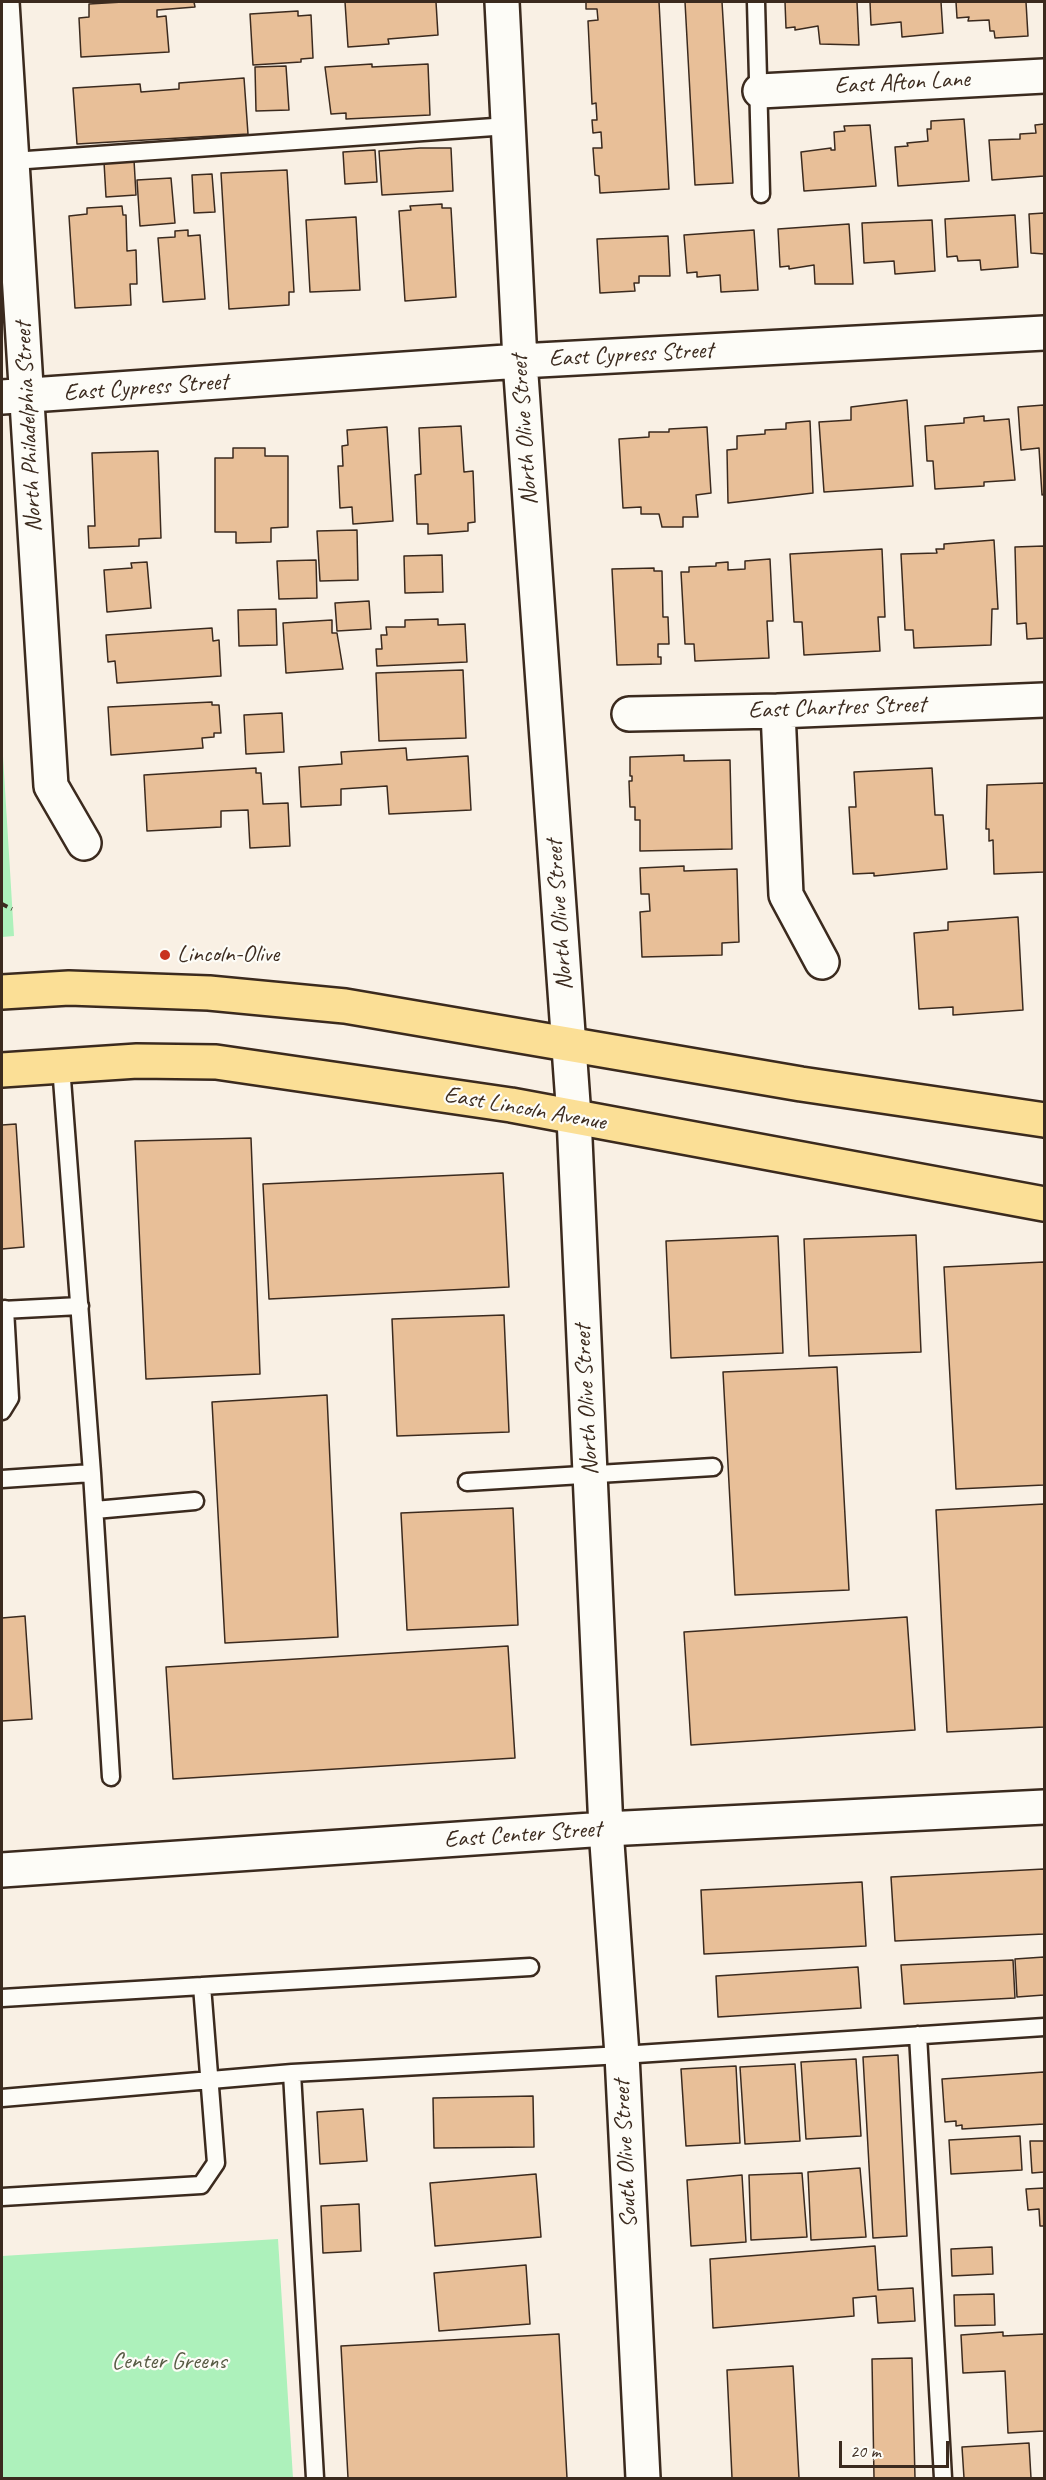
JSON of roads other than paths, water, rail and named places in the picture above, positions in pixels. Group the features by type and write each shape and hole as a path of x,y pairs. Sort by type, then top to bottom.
{"main road":[{"path":"2,992 69,988 220,994 345,1006 801,1084 1044,1120"},
{"name":"East Lincoln Avenue","path":"2,1070 137,1061 216,1062 384,1085 574,1117 1044,1204"}],"street":[{"name":"North Philadelphia Street","path":"2,2 13,160 14,397 51,786 84,843"},
{"name":"North Olive Street","path":"502,2 520,361 574,1117 606,1829"},
{"name":"East Afton Lane","path":"760,91 1044,76"},
{"name":"East Cypress Street","path":"14,397 520,361 1044,333"},
{"name":"East Chartres Street","path":"629,714 778,711 1044,700"},
{"path":"778,711 786,895 822,962"},
{"name":"East Center Street","path":"2,1870 606,1829 1044,1807"},
{"name":"South Olive Street","path":"606,1829 622,2055 643,2478"}],"lane":[{"path":"756,2 761,194"},
{"path":"13,160 508,126"},
{"path":"61,1066 95,1510 111,1777"},
{"path":"2,1411 10,1398 3,1309 80,1306"},
{"path":"467,1482 713,1467"},
{"path":"2,1479 92,1473"},
{"path":"95,1510 195,1501"},
{"path":"2,1998 530,1967"},
{"path":"2,2196 201,2185 216,2163 202,1986"},
{"path":"2,2098 292,2073 622,2055 1044,2027"},
{"path":"918,2035 943,2478"},
{"path":"292,2073 315,2478"}],"place":[{"name":"Lincoln-Olive","path":"165,955"}],"park label":[{"name":"Center Greens","path":"169,2362"}]}
